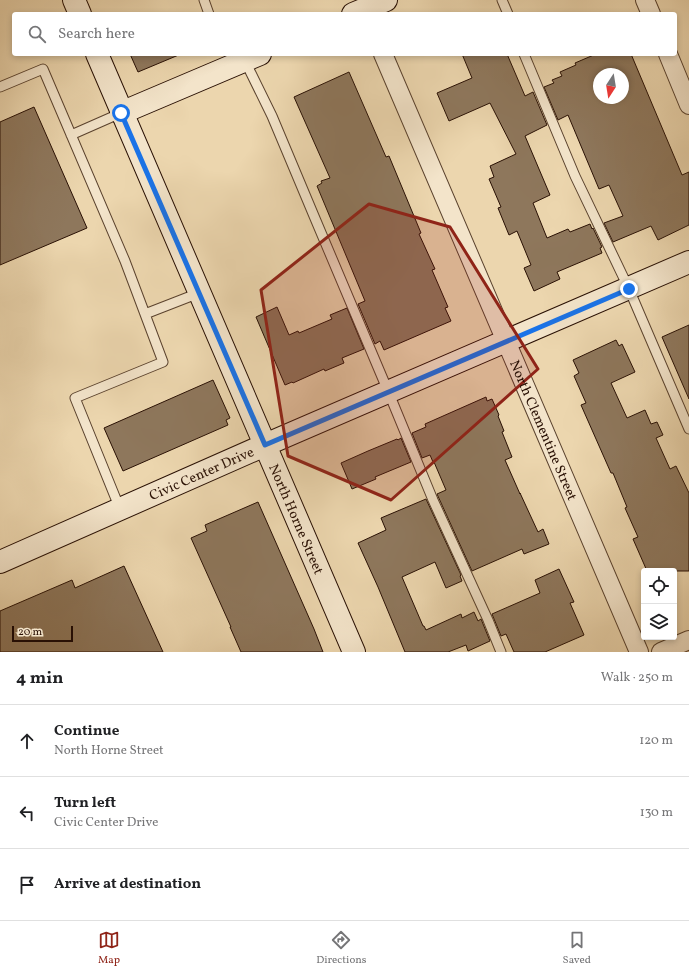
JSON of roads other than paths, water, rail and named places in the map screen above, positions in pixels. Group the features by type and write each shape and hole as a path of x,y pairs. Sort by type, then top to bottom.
{"street":[{"path":"74,0 79,12"},
{"path":"361,9 386,0"},
{"path":"645,0 650,12"},
{"name":"North Horne Street","path":"98,56 121,113 354,652"},
{"name":"North Clementine Street","path":"384,56 639,652"},
{"path":"669,56 689,105"},
{"path":"121,113 241,60"},
{"name":"Civic Center Drive","path":"0,562 388,391 689,262"},
{"path":"661,652 689,640"}],"lane":[{"path":"204,0 208,12"},
{"path":"502,0 507,12"},
{"path":"525,56 575,176 629,289 689,429"},
{"path":"241,60 272,116 433,500 488,620 501,652"},
{"path":"0,87 42,69 125,261 163,362 75,398 120,509"},
{"path":"71,135 121,113"},
{"path":"145,314 199,293"}]}
